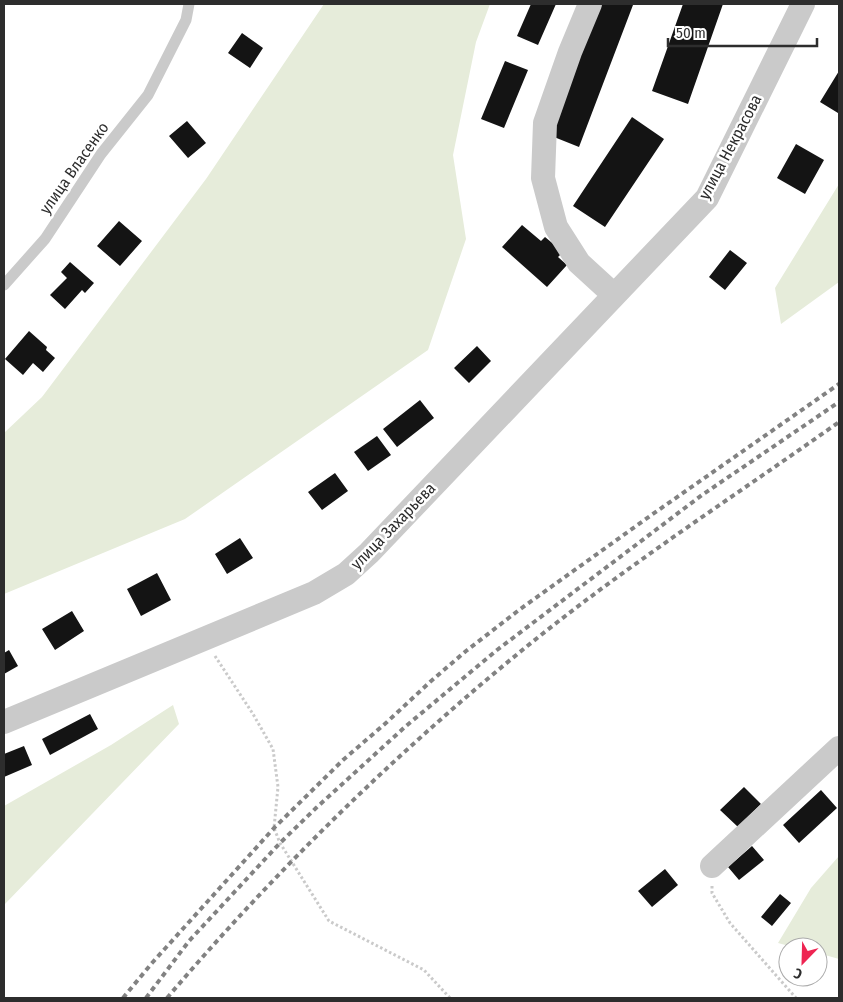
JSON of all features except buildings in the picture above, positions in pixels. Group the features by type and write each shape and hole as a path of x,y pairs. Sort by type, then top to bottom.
{"street":[{"path":"590,4 544,123 543,178 556,227 579,262 614,295"},
{"name":"улица Некрасова","path":"614,295 707,198 803,4"},
{"name":"улица Захарьева","path":"4,722 314,593 346,574 376,545 614,295"},
{"path":"712,866 839,748"}],"lane":[{"name":"улица Власенко","path":"4,285 44,239 101,154 148,95 186,20 189,4"}],"path":[{"path":"204,639 253,714 273,749 278,787 274,828 280,843 329,921 424,970 450,998"},
{"path":"712,866 712,893 730,923 796,998"}],"green space":[{"path":"324,4 490,4 476,42 453,155 466,239 428,350 185,519 4,594 4,433 42,397 206,179"},
{"path":"839,184 839,282 781,324 775,288"},
{"path":"173,705 179,724 4,905 4,806 111,745"},
{"path":"839,856 839,959 828,956 828,937 782,937 811,888"}],"railway":[{"path":"123,998 152,963 274,828 343,760 466,651 519,610 650,516 839,384"},
{"path":"146,998 189,941 280,843 406,726 497,650 702,495 839,402"},
{"path":"167,998 251,903 296,857 387,768 482,683 606,585 839,422"}]}
